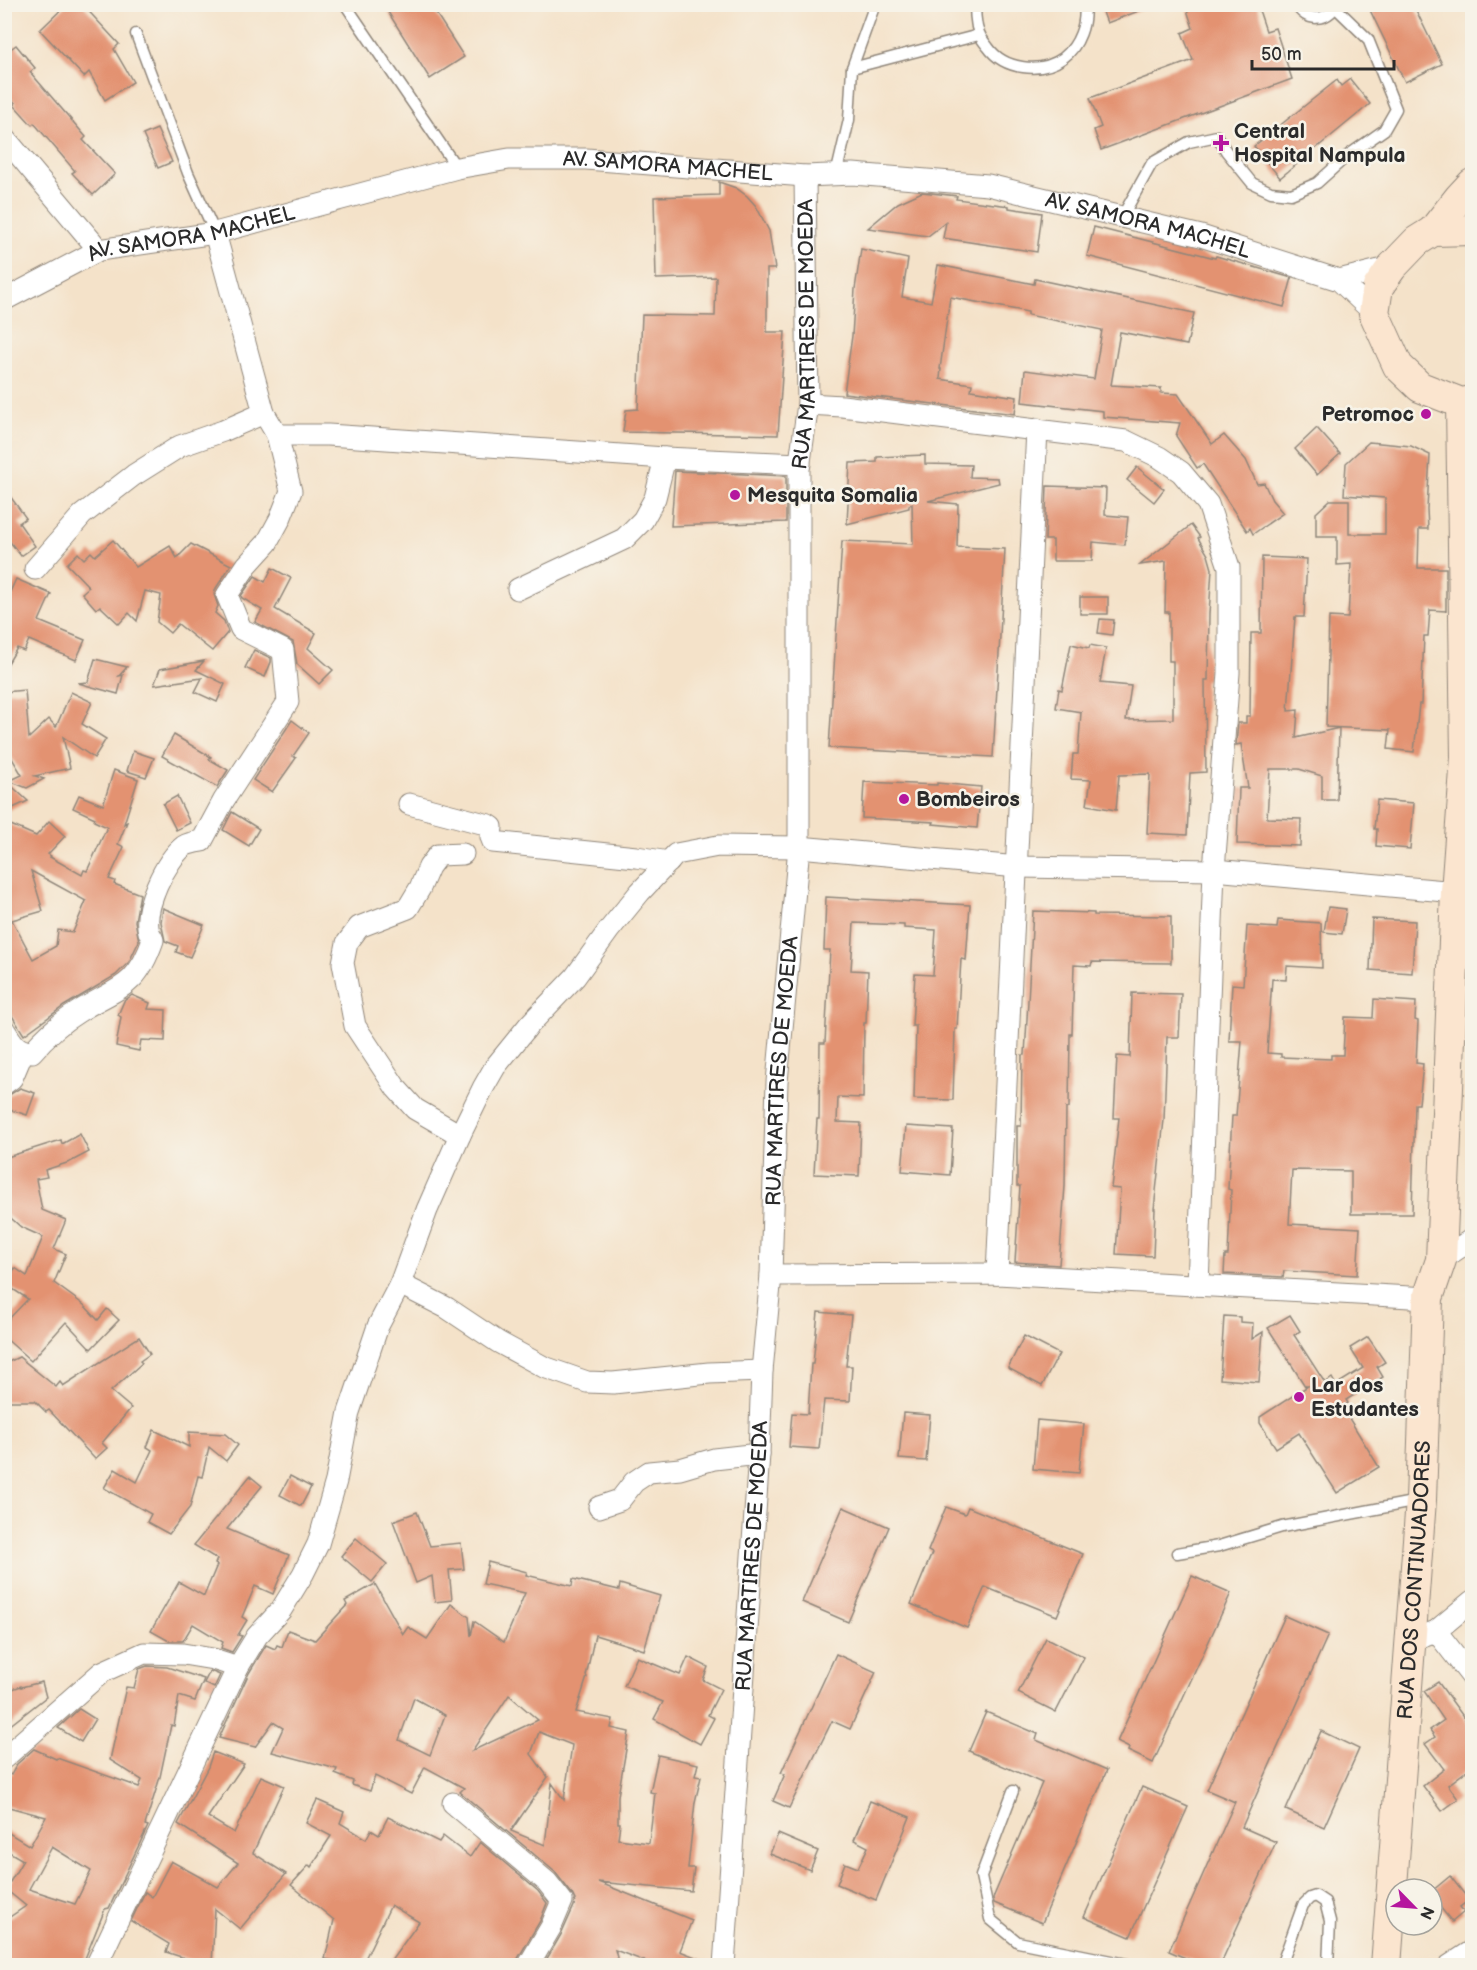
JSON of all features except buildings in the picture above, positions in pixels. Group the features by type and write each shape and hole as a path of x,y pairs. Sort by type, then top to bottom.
{"street":[{"path":"4,137 99,250"},
{"name":"AV. SAMORA MACHEL","path":"4,300 99,250 215,233 457,168 509,159 586,159 805,176 853,174 988,184 1201,236 1339,280"},
{"name":"RUA MARTIRES DE MOEDA","path":"724,1965 759,1454 762,1371 771,1275 777,1082 799,847 800,464 808,404 805,176"},
{"path":"1374,313 1378,287 1392,267 1417,241 1433,231 1473,184"},
{"path":"1433,231 1473,230"},
{"path":"4,1029 14,1046 23,1052 32,1052 44,1038 68,1018 133,979 142,967 153,940 148,930 148,917 164,871 174,855 186,844 202,841 224,800 288,702 283,650 241,629 227,596 247,565 267,543 291,491 277,435 264,413 215,233"},
{"path":"1339,280 1392,267"},
{"path":"1339,280 1374,313 1398,366 1420,387 1467,402"},
{"name":"RUA DOS CONTINUADORES","path":"1386,1965 1422,1636 1421,1500 1428,1298 1441,1260 1456,892 1469,762 1467,402"},
{"path":"808,404 842,406 1126,441 1159,457 1180,472 1208,504 1229,567 1230,603 1229,673 1214,870 1198,1285"},
{"path":"35,569 82,515 134,475 180,446 264,413"},
{"path":"997,1274 1037,429"},
{"path":"277,435 328,435 665,458 800,464"},
{"path":"518,589 624,539 643,520 656,498 665,458"},
{"path":"409,804 492,826 493,842 669,862"},
{"path":"96,1965 238,1667 257,1636 281,1610 318,1544 336,1481 349,1412 378,1326 400,1284 427,1210 460,1135 495,1067 529,1025 575,977 640,892 676,854 718,846 799,847 1017,867 1214,870 1456,892"},
{"path":"460,1135 415,1109 396,1088 355,1026 343,963 347,943 359,927 408,908 429,867 438,855 463,854"},
{"path":"4,1084 12,1078 23,1052"},
{"path":"1441,1260 1473,1239"},
{"path":"771,1275 997,1274 1428,1298"},
{"path":"400,1284 447,1308 498,1342 544,1367 587,1382 613,1383 709,1372 762,1371"},
{"path":"599,1507 620,1500 634,1482 649,1472 680,1468 714,1459 759,1454"},
{"path":"1473,1601 1422,1636 1473,1677"},
{"path":"4,1758 102,1672 144,1653 183,1654 213,1659 238,1667"},
{"path":"453,1803 547,1882 562,1901 551,1927 528,1965"},
{"path":"1449,1965 1473,1951"}],"lane":[{"path":"345,4 457,168"},
{"path":"836,175 849,120 852,68 875,4"},
{"path":"976,4 974,10 979,35 993,55 1015,67 1040,68 1063,58 1079,39 1086,15 1084,4"},
{"path":"1122,217 1152,163 1189,142 1217,136 1252,183 1271,192 1292,194 1317,183 1347,156 1384,130 1396,109 1368,39 1337,6 1329,15 1312,18 1303,15 1296,4"},
{"path":"136,34 188,173 215,233"},
{"path":"852,68 979,35"},
{"path":"1177,1553 1219,1546 1282,1527 1421,1500"},
{"path":"1013,1791 981,1876 990,1919 1018,1942 1137,1965"},
{"path":"1281,1965 1304,1905 1310,1898 1316,1896 1325,1902 1330,1921 1328,1965"}],"place":[{"name":"Central Hospital Nampula","path":"1221,143"},
{"name":"Petromoc","path":"1426,414"},
{"name":"Mesquita Somalia","path":"735,495"},
{"name":"Bombeiros","path":"904,799"},
{"name":"Lar dos Estudantes","path":"1299,1397"}]}
